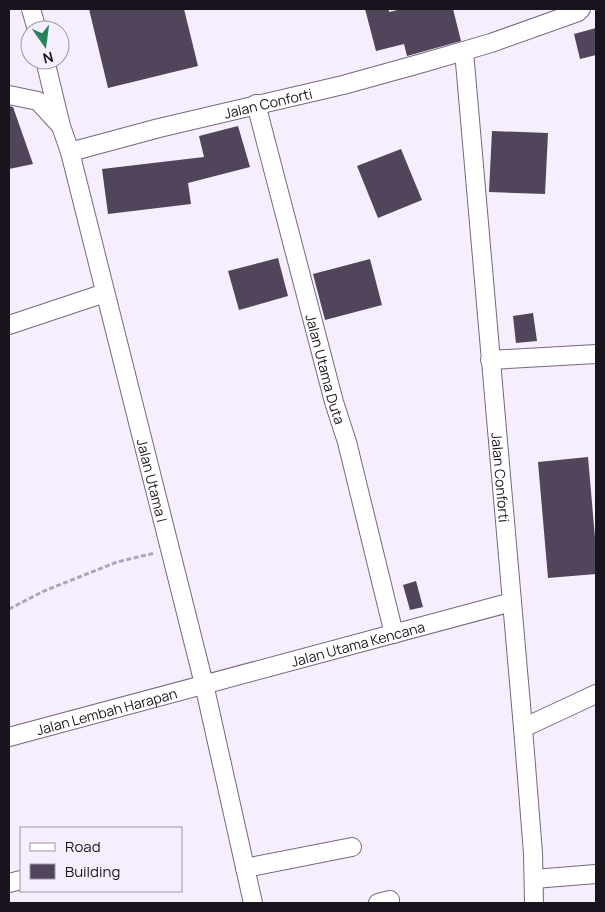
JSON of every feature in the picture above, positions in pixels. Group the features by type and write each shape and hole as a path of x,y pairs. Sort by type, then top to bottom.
{"street":[{"name":"Jalan Conforti","path":"70,152 256,104 343,85 491,43 580,10"},
{"name":"Jalan Conforti","path":"464,51 523,728 533,853 534,903"},
{"name":"Jalan Utama I","path":"47,70 70,152 105,293 252,903"},
{"path":"9,95 38,101 62,126"},
{"name":"Jalan Utama Duta","path":"256,104 334,402 347,442 394,634"},
{"path":"9,325 105,293"},
{"path":"490,360 596,354"},
{"name":"Jalan Utama Kencana","path":"201,685 512,602"},
{"name":"Jalan Lembah Harapan","path":"9,737 201,685"},
{"path":"523,728 595,699"},
{"path":"245,868 352,848"},
{"path":"534,879 596,874"}],"path":[{"path":"9,609 44,591 117,562 161,551"}],"building":[{"path":"89,9 184,9 198,66 108,88"},
{"path":"365,9 389,9 389,12 402,9 453,9 461,41 407,56 404,44 376,51"},
{"path":"596,28 596,55 580,59 574,34"},
{"path":"9,106 13,107 33,164 9,169"},
{"path":"238,126 250,167 188,183 191,204 108,214 102,169 204,157 199,136"},
{"path":"492,131 548,133 545,194 489,192"},
{"path":"401,149 422,200 378,218 357,166"},
{"path":"278,258 288,296 239,310 228,271"},
{"path":"370,259 382,305 325,320 313,274"},
{"path":"533,313 537,341 516,343 513,316"},
{"path":"588,457 596,549 596,574 548,578 538,462"},
{"path":"416,581 423,607 410,610 403,585"}]}
